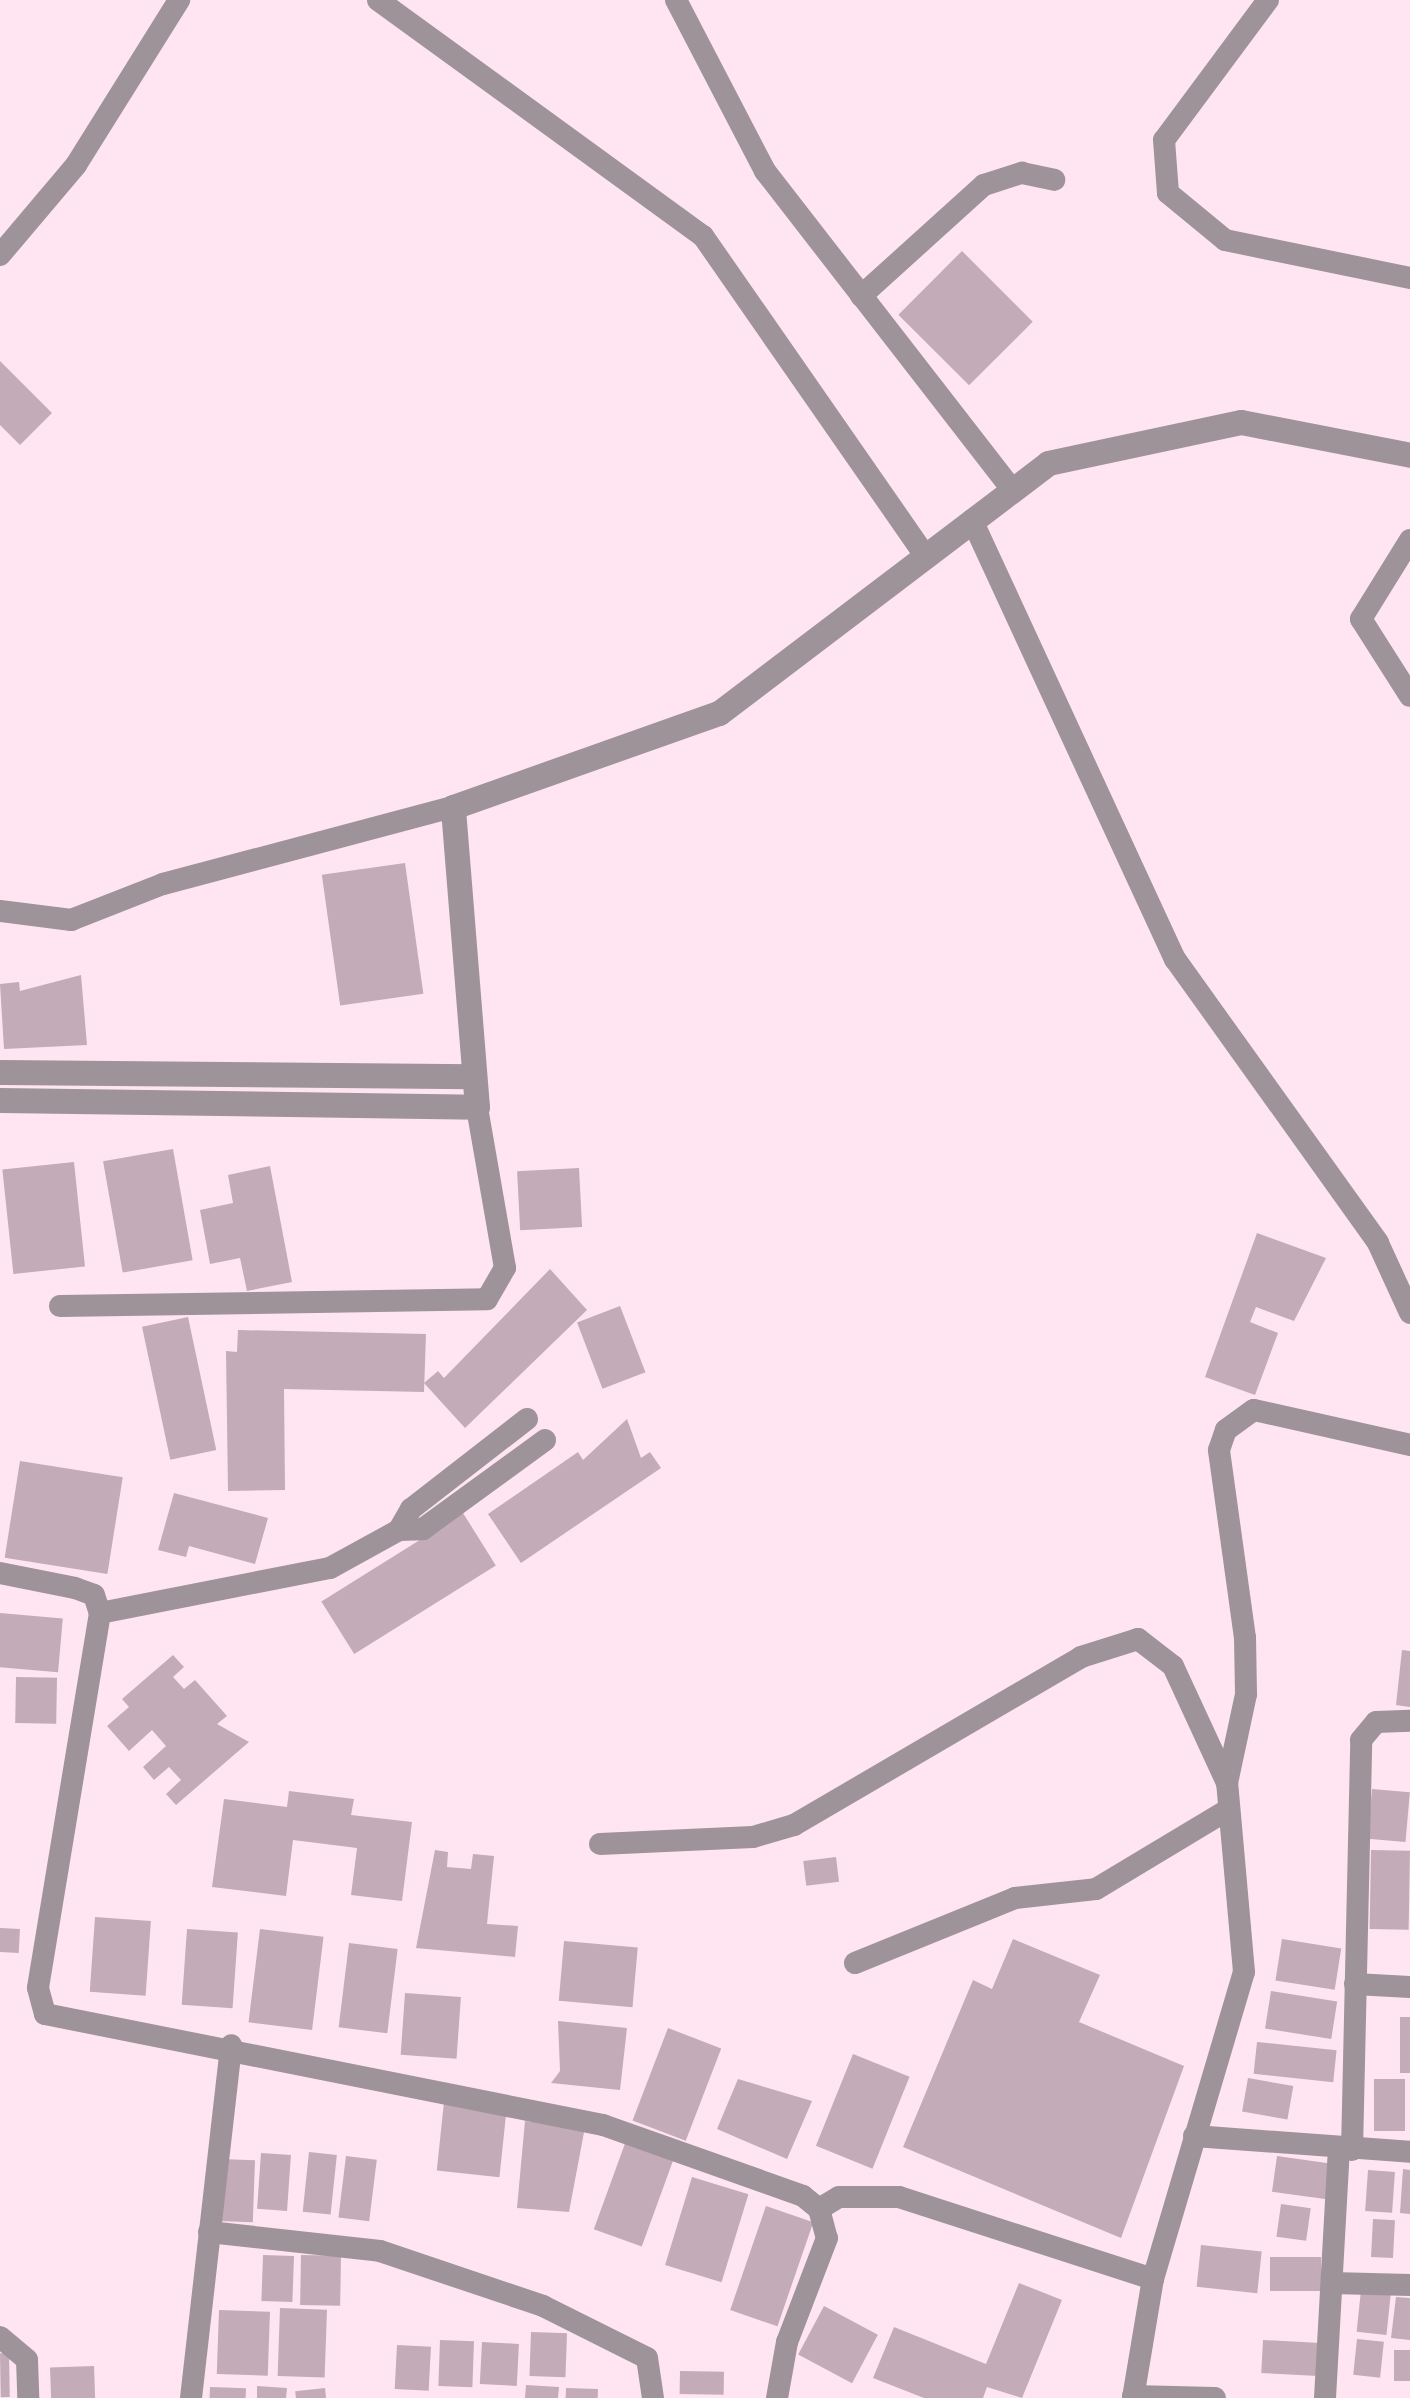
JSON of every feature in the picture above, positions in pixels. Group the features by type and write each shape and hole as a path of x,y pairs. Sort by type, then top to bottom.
{"street":[{"path":"0,255 76,165 179,0"},
{"path":"378,0 702,236 925,556"},
{"path":"676,0 765,172 1012,490"},
{"path":"1268,0 1164,140 1168,194 1225,240 1410,278"},
{"path":"861,296 984,186 1022,173 1054,180"},
{"path":"0,912 71,920 162,884 453,807 720,713 1048,463 1241,422 1410,454"},
{"path":"972,520 1176,959 1378,1243 1410,1313"},
{"path":"1410,540 1360,619 1410,696"},
{"path":"60,1306 487,1299 504,1268 477,1107 453,807"},
{"path":"0,1072 474,1076"},
{"path":"272,1104 273,1077"},
{"path":"0,1100 477,1107"},
{"path":"1215,2398 1133,2397 1153,2280 1244,1972 1227,1783 1246,1694 1246,1638 1221,1496 1226,1430 1254,1410 1273,1410 1410,1444"},
{"path":"399,1530 410,1508 527,1420"},
{"path":"100,1613 330,1568 399,1530 423,1528 545,1440"},
{"path":"0,1573 94,1595 100,1613 37,2002 45,2014 230,2045 603,2125 761,2176 819,2209 827,2238 784,2352 777,2398"},
{"path":"600,1844 753,1837 794,1825 1081,1657 1138,1639 1173,1666 1227,1783"},
{"path":"1326,2398 1356,1984 1361,1740 1376,1722 1410,1721"},
{"path":"855,1963 1015,1898 1096,1889 1229,1809"},
{"path":"1356,1984 1410,1987"},
{"path":"191,2398 230,2045"},
{"path":"1194,2136 1410,2152"},
{"path":"819,2209 840,2197 899,2198 1153,2280"},
{"path":"209,2232 380,2251 544,2306 647,2358 653,2398"},
{"path":"1332,2283 1410,2285"},
{"path":"0,2337 27,2360 28,2398"}],"building":[{"path":"962,251 1033,322 969,385 898,315"},
{"path":"0,361 52,413 20,445 0,425"},
{"path":"405,863 423,994 340,1005 322,875"},
{"path":"81,975 87,1045 4,1049 0,984 19,982 20,991"},
{"path":"173,1149 193,1260 123,1273 103,1161"},
{"path":"74,1162 85,1266 13,1274 2,1170"},
{"path":"270,1166 292,1282 247,1291 240,1258 210,1264 200,1210 233,1203 228,1175"},
{"path":"579,1168 582,1227 520,1230 517,1171"},
{"path":"1257,1233 1326,1258 1294,1321 1256,1307 1250,1322 1278,1333 1255,1395 1205,1377"},
{"path":"550,1269 587,1310 465,1428 424,1383 438,1371 444,1378"},
{"path":"620,1306 645,1372 602,1389 577,1322"},
{"path":"188,1317 216,1450 170,1460 142,1327"},
{"path":"238,1330 426,1334 424,1392 284,1389 285,1490 228,1491 226,1351 237,1352"},
{"path":"627,1419 641,1458 650,1452 661,1468 521,1563 488,1514 578,1452 583,1460"},
{"path":"20,1461 123,1477 107,1574 5,1558"},
{"path":"174,1493 268,1518 255,1564 189,1546 186,1557 158,1550"},
{"path":"463,1513 496,1566 354,1654 321,1601"},
{"path":"0,1613 63,1618 58,1672 0,1667"},
{"path":"1402,1650 1410,1651 1410,1707 1396,1705"},
{"path":"173,1655 184,1667 173,1677 184,1689 195,1680 227,1716 217,1724 249,1742 176,1805 166,1794 181,1780 169,1767 154,1780 143,1767 166,1746 152,1730 129,1751 107,1726 129,1707 122,1699"},
{"path":"16,1677 57,1678 56,1724 15,1723"},
{"path":"1372,1789 1410,1792 1405,1842 1368,1839"},
{"path":"289,1791 354,1799 351,1815 412,1822 402,1901 351,1895 357,1848 293,1840 286,1896 212,1887 224,1799 287,1807"},
{"path":"435,1850 448,1852 447,1867 471,1869 473,1854 494,1856 487,1924 518,1926 515,1957 416,1948"},
{"path":"1371,1850 1410,1851 1409,1930 1370,1929"},
{"path":"836,1857 839,1882 806,1886 803,1861"},
{"path":"95,1917 151,1921 146,1996 90,1992"},
{"path":"0,1928 20,1929 19,1953 0,1952"},
{"path":"187,1929 238,1933 233,2008 182,2005"},
{"path":"260,1929 324,1937 312,2030 249,2022"},
{"path":"1013,1939 1100,1975 1079,2022 1184,2066 1121,2238 903,2147 973,1980 992,1989"},
{"path":"1282,1939 1341,1948 1335,1990 1275,1980"},
{"path":"564,1941 638,1947 632,2007 559,2001"},
{"path":"349,1943 398,1949 387,2033 339,2027"},
{"path":"1271,1991 1337,2001 1331,2039 1265,2029"},
{"path":"405,1993 461,1997 457,2059 401,2055"},
{"path":"1400,2017 1410,2017 1410,2073 1400,2073"},
{"path":"558,2021 627,2028 620,2090 551,2083 560,2071"},
{"path":"668,2028 721,2048 686,2141 633,2120"},
{"path":"1257,2042 1337,2050 1333,2082 1254,2074"},
{"path":"853,2054 910,2077 872,2169 816,2146"},
{"path":"1248,2078 1293,2086 1287,2119 1242,2111"},
{"path":"738,2079 812,2101 787,2159 717,2129"},
{"path":"1374,2079 1405,2079 1405,2131 1374,2131"},
{"path":"444,2102 507,2109 499,2177 437,2171"},
{"path":"525,2121 585,2127 569,2212 517,2208"},
{"path":"627,2138 675,2155 642,2247 594,2229"},
{"path":"309,2152 337,2155 331,2215 303,2212"},
{"path":"261,2153 291,2155 287,2211 257,2209"},
{"path":"346,2156 377,2160 369,2221 338,2218"},
{"path":"1277,2156 1335,2164 1330,2200 1272,2192"},
{"path":"220,2159 255,2160 253,2222 218,2221"},
{"path":"1403,2169 1410,2170 1410,2214 1400,2213"},
{"path":"1368,2170 1395,2172 1392,2213 1365,2211"},
{"path":"692,2177 748,2194 722,2282 665,2265"},
{"path":"1281,2204 1311,2208 1306,2241 1276,2237"},
{"path":"766,2206 813,2222 777,2326 730,2310"},
{"path":"1373,2219 1395,2220 1393,2258 1371,2257"},
{"path":"1201,2245 1262,2251 1257,2293 1197,2287"},
{"path":"263,2255 294,2256 292,2302 261,2301"},
{"path":"301,2255 341,2256 340,2306 300,2305"},
{"path":"1270,2257 1321,2257 1321,2291 1270,2291"},
{"path":"1019,2283 1062,2300 1022,2398 987,2387 983,2398 924,2398 873,2378 894,2327 986,2364"},
{"path":"1361,2290 1391,2293 1386,2335 1357,2332"},
{"path":"1396,2297 1410,2298 1410,2340 1391,2338"},
{"path":"824,2306 878,2335 852,2383 798,2355"},
{"path":"280,2308 327,2310 325,2378 278,2376"},
{"path":"219,2310 270,2312 268,2376 217,2374"},
{"path":"531,2332 567,2333 565,2377 529,2376"},
{"path":"1357,2339 1384,2342 1380,2378 1353,2375"},
{"path":"440,2340 474,2341 472,2387 438,2386"},
{"path":"1263,2340 1320,2343 1318,2376 1261,2373"},
{"path":"482,2342 519,2344 517,2386 480,2384"},
{"path":"397,2345 431,2347 429,2391 395,2389"},
{"path":"1394,2350 1410,2350 1410,2381 1394,2381"},
{"path":"0,2353 9,2353 10,2397 1,2397"},
{"path":"94,2366 95,2398 51,2398 50,2368"},
{"path":"680,2371 724,2372 724,2395 680,2394"},
{"path":"526,2385 559,2387 558,2398 525,2398"},
{"path":"257,2386 287,2388 286,2398 257,2398"},
{"path":"210,2387 246,2388 246,2398 210,2398"},
{"path":"325,2388 326,2398 296,2398 295,2391"},
{"path":"566,2388 598,2389 598,2398 566,2398"}]}
